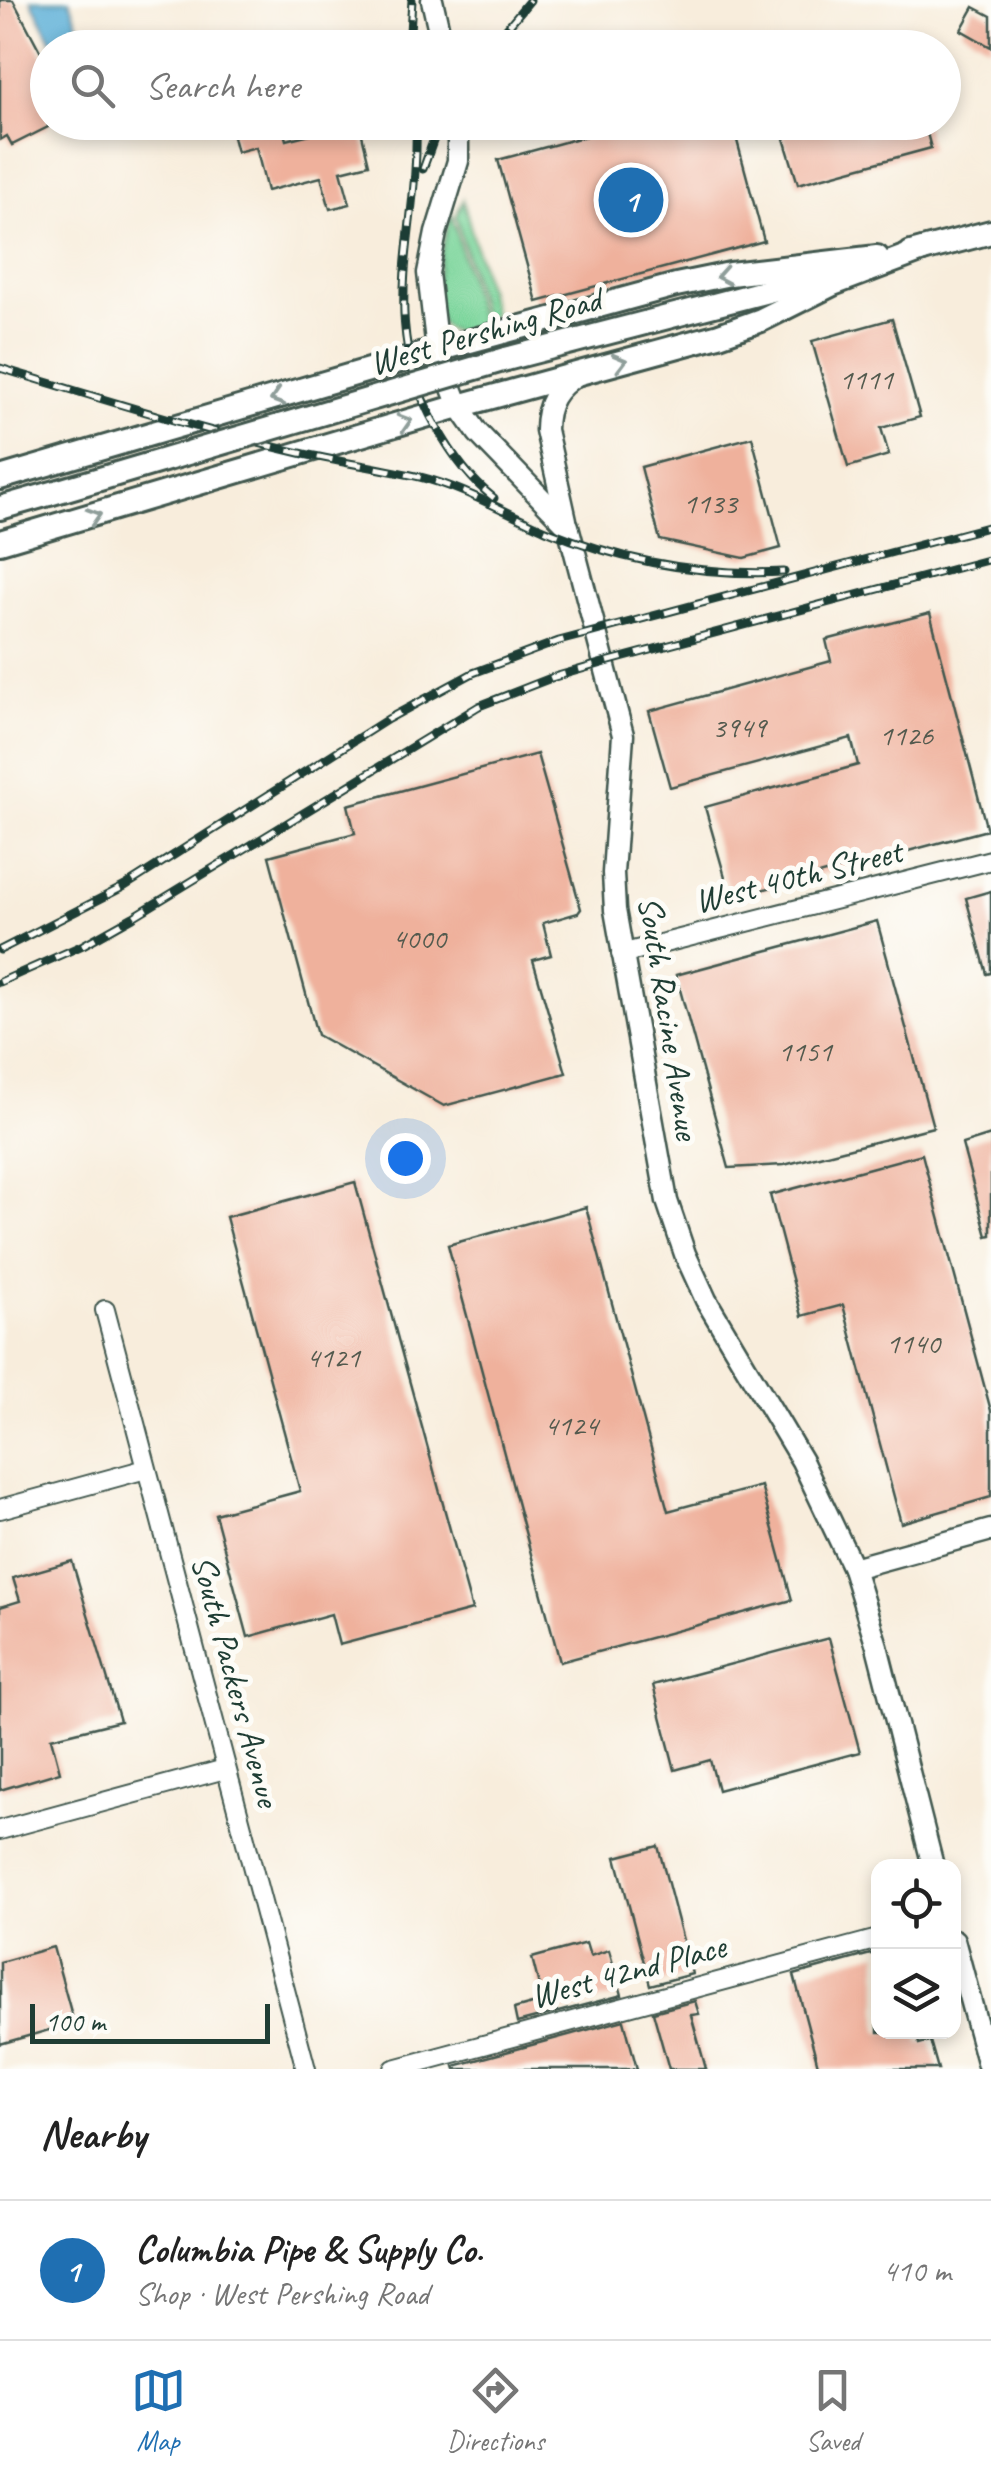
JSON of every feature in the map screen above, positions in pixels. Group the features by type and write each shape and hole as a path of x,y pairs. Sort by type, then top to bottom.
{"main road":[{"name":"West Pershing Road","path":"0,508 506,360 991,232"},
{"path":"0,478 676,285 730,274 923,250"},
{"path":"0,542 749,324 833,284 923,250"}],"street":[{"path":"432,0 440,30"},
{"name":"South Racine Avenue","path":"458,140 458,161 428,274 438,350 459,406 478,433 568,526 623,735 613,873 621,954 667,1201 706,1300 802,1461 853,1568 931,1859"},
{"path":"568,526 546,416 561,385 580,373"},
{"name":"West 40th Street","path":"621,954 991,860"},
{"name":"South Packers Avenue","path":"104,1310 306,2069"},
{"path":"0,1509 146,1469"},
{"path":"853,1568 991,1530"},
{"path":"0,1830 225,1769"},
{"name":"West 42nd Place","path":"394,2069 871,1940"},
{"path":"956,1949 989,2069"}],"green space":[{"path":"463,200 494,315 483,319 456,216"},
{"path":"451,213 481,326 457,331 449,330 441,322 436,293"}],"water":[{"path":"31,0 70,0 80,30 46,30"}],"building":[{"path":"0,0 13,0 30,32 30,136 12,145 7,136 0,140"},
{"path":"974,7 991,16 991,47 961,30"},
{"path":"234,140 363,140 369,164 341,171 350,204 330,209 321,177 267,191 256,147 237,152"},
{"path":"572,140 737,140 764,241 537,302 498,160"},
{"path":"785,140 929,140 931,148 798,184"},
{"path":"892,319 920,417 881,428 889,455 848,467 812,341"},
{"path":"752,437 781,548 744,558 660,540 641,467"},
{"path":"930,613 987,830 731,898 705,807 858,765 851,738 670,787 649,711 831,661 826,640"},
{"path":"537,754 581,909 543,923 551,955 533,960 566,1073 444,1106 317,1035 269,856 355,833 348,805"},
{"path":"991,891 991,973 987,974 966,898"},
{"path":"877,921 933,1127 784,1165 729,1168 676,975"},
{"path":"991,1135 991,1235 987,1236 962,1144"},
{"path":"922,1154 991,1411 991,1497 901,1523 843,1305 802,1316 770,1195"},
{"path":"355,1182 472,1610 339,1645 331,1614 248,1637 215,1514 300,1491 226,1217"},
{"path":"586,1207 668,1511 761,1486 792,1600 560,1662 448,1245"},
{"path":"72,1561 120,1721 51,1738 60,1772 0,1790 0,1607 20,1601 13,1578"},
{"path":"829,1638 860,1752 718,1790 710,1760 675,1770 653,1685"},
{"path":"658,1846 692,1974 650,1985 616,1857"},
{"path":"586,1943 590,1956 609,1950 622,1995 517,2023 514,2009 543,2001 532,1958"},
{"path":"53,1947 74,2023 0,2044 0,1962"},
{"path":"871,1954 871,2039 918,2039 919,2044 930,2041 938,2069 819,2069 794,1975"},
{"path":"695,2001 699,2014 691,2015 706,2069 669,2069 653,2012"},
{"path":"624,2020 637,2069 454,2066"}],"railway":[{"path":"410,30 412,0"},
{"path":"505,30 530,0"},
{"path":"416,140 405,276 408,349 418,387 436,426 454,456 494,498"},
{"path":"423,169 433,140"},
{"path":"0,368 225,434 437,482 574,541 633,558 693,569 784,572"},
{"path":"0,950 125,886 388,719 473,673 559,641 991,526"},
{"path":"0,982 83,945 133,917 479,706 606,662 991,559"}],"place":[{"name":"Columbia Pipe & Supply Co.","path":"631,200"}]}
